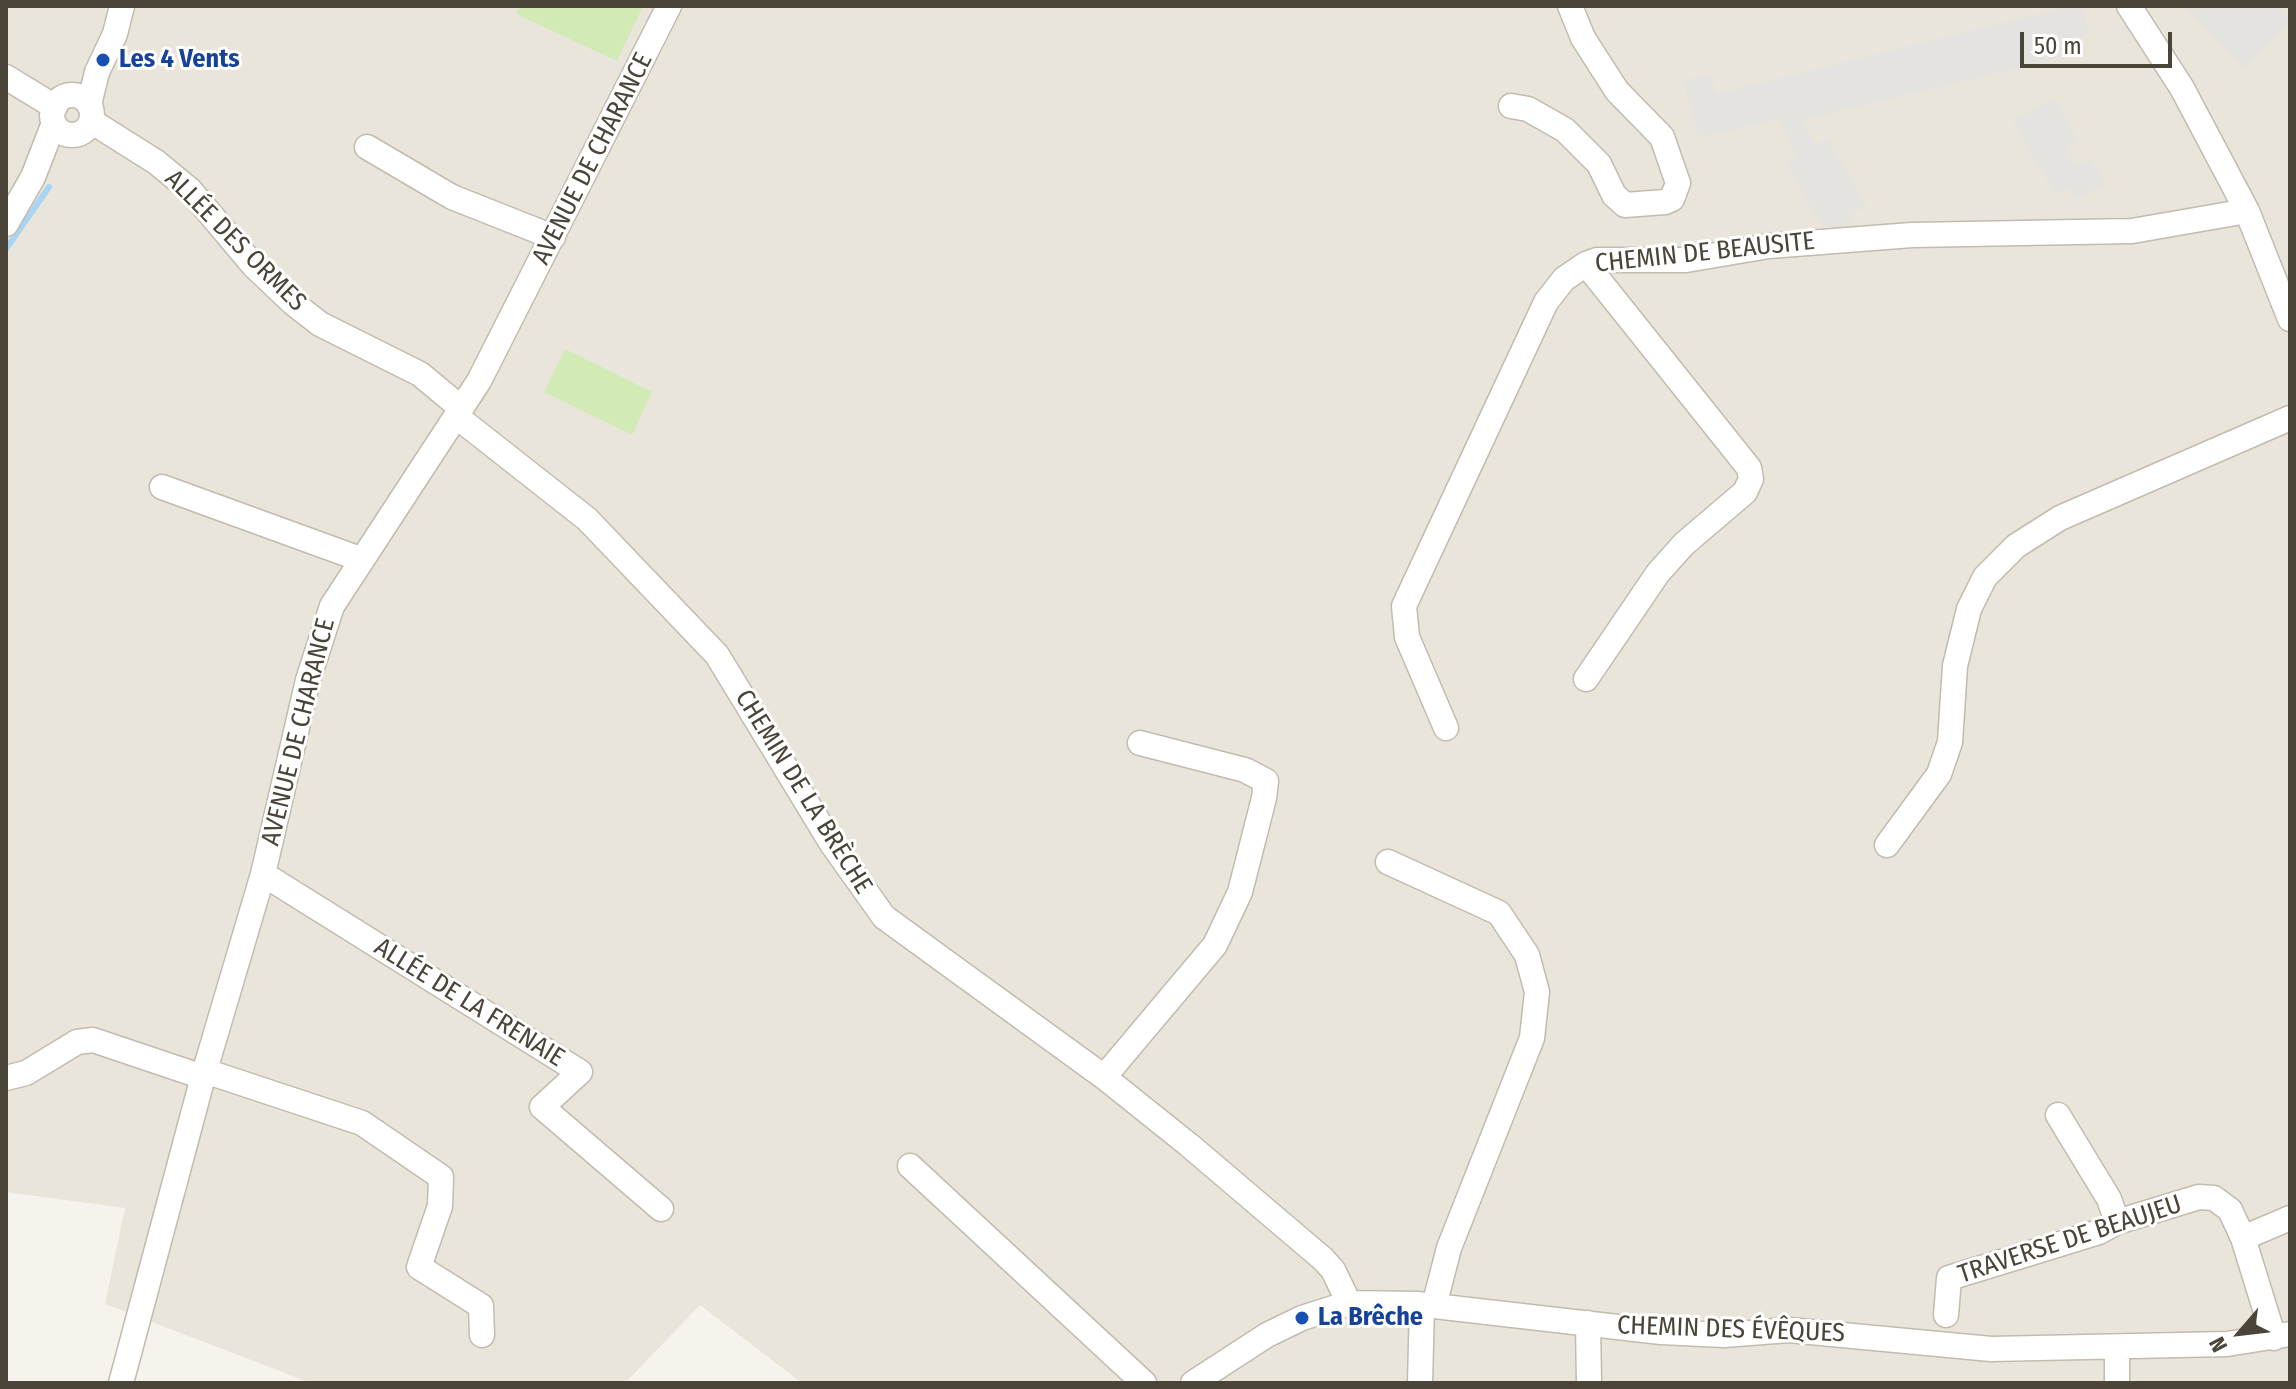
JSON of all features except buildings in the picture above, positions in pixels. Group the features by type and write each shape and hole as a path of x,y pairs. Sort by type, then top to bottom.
{"street":[{"path":"6,224 97,72 115,34 122,6"},
{"name":"AVENUE DE CHARANCE","path":"121,1383 204,1074 263,874 308,680 332,606 458,412 523,300 669,6"},
{"path":"1511,106 1528,109 1565,130 1599,164 1614,195 1625,205 1672,199 1678,183 1662,137 1617,91 1583,38 1570,6"},
{"path":"2129,6 2182,88 2247,211 2290,319"},
{"name":"ALLÉE DES ORMES","path":"6,77 156,162 190,190 254,266 311,317 420,374 458,412"},
{"path":"367,147 452,197 553,237"},
{"name":"CHEMIN DE BEAUSITE","path":"1446,728 1407,637 1404,606 1546,302 1564,279 1586,264 1597,260 1686,260 1769,246 1912,235 2132,231 2247,211"},
{"path":"1586,264 1749,468 1751,479 1745,492 1684,544 1658,573 1586,679"},
{"name":"CHEMIN DE LA BRÈCHE","path":"458,412 587,519 717,655 832,844 884,917 1104,1077 1323,1259 1333,1270 1349,1303"},
{"path":"1887,845 1939,774 1950,742 1955,666 1969,609 1985,577 2016,546 2060,518 2290,418"},
{"path":"162,487 360,559"},
{"path":"1104,1077 1215,945 1240,892 1266,781 1245,770 1140,743"},
{"path":"1388,862 1499,913 1527,955 1537,992 1532,1038 1428,1306 1420,1383"},
{"name":"ALLÉE DE LA FRENAIE","path":"263,874 580,1072 542,1107 661,1209"},
{"path":"6,1078 26,1073 77,1042 93,1040 362,1123 441,1177 440,1206 419,1267 481,1306 482,1335"},
{"path":"2058,1115 2109,1199 2117,1222"},
{"path":"910,1166 1144,1383"},
{"name":"TRAVERSE DE BEAUJEU","path":"1946,1315 1949,1278 2099,1232 2117,1222 2199,1197 2214,1198 2230,1210 2282,1336"},
{"path":"2243,1238 2290,1218"},
{"name":"CHEMIN DES ÉVÊQUES","path":"1193,1383 1267,1335 1302,1318 1349,1303 1428,1306 1724,1335 1789,1330 1844,1333 1917,1345 1991,1349 2227,1344 2282,1336"},
{"path":"1588,1323 1589,1383"},
{"path":"2117,1347 2117,1383"}],"shaded area":[{"path":"6,6 2290,6 2290,1383 802,1383 700,1305 625,1383 311,1383 105,1304 125,1208 6,1192"},
{"path":"2071,6 2082,6 2090,34 2074,37 2079,53 1803,120 1814,145 1827,139 1867,205 1850,216 1853,220 1838,227 1822,227 1787,163 1796,157 1780,119 1699,138 1683,80 1711,75 1716,94"},
{"path":"2184,6 2290,6 2284,10 2290,21 2245,68"},
{"path":"2054,98 2079,142 2067,149 2076,166 2091,158 2105,183 2076,200 2069,188 2055,195 2013,122"}],"green space":[{"path":"520,6 643,6 617,61 516,14"},
{"path":"565,349 652,392 632,435 544,392"}],"waterway":[{"path":"6,249 49,187"}],"place":[{"name":"Les 4 Vents","path":"103,60"},
{"name":"La Brêche","path":"1302,1318"}]}
